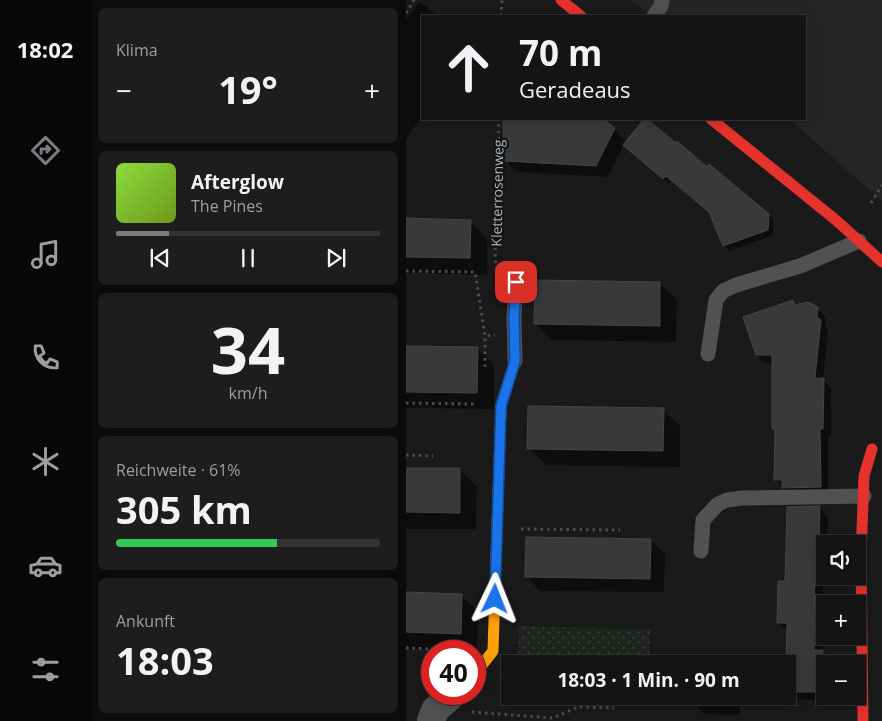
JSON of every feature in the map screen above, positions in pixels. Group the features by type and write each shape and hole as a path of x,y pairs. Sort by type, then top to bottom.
{"street":[{"path":"561,0 580,15"},
{"path":"712,120 837,221 882,262"},
{"path":"486,660 493,651 501,406 515,361"},
{"path":"863,721 861,556 864,476 872,449"}],"lane":[{"path":"655,15 661,6 662,0"},
{"path":"708,354 716,300 724,291 736,285 800,266 859,241"},
{"path":"515,361 514,318 516,282"},
{"path":"701,551 703,520 718,504 727,500 742,498 864,496"}],"path":[{"path":"406,13 414,0"},
{"path":"501,15 502,0"},
{"name":"Kletterrosenweg","path":"498,281 495,255 499,120"},
{"path":"871,203 882,185"},
{"path":"406,271 475,272 485,336 484,375"},
{"path":"485,336 503,335"},
{"path":"406,403 484,405"},
{"path":"406,455 433,456"},
{"path":"498,529 620,530"},
{"path":"406,648 421,648"},
{"path":"440,708 553,718 578,707 614,708"}],"shaded area":[{"path":"630,0 882,0 882,201 790,120 806,120 806,15 652,15"},
{"path":"519,626 650,630 649,655 518,655"}],"building":[{"path":"503,120 604,120 615,128 596,166 504,161"},
{"path":"643,120 648,120 676,143 677,141 707,167 709,164 769,214 768,230 723,246 709,212 666,176 663,179 623,145"},
{"path":"406,218 471,220 470,258 406,257"},
{"path":"535,280 660,282 660,326 534,324"},
{"path":"793,300 795,305 808,302 818,307 817,317 821,320 815,378 824,378 823,429 820,429 821,487 782,488 782,480 774,480 775,429 772,429 772,355 756,355 743,317"},
{"path":"406,346 478,347 477,393 406,392"},
{"path":"528,406 664,408 663,451 527,449"},
{"path":"406,468 460,468 460,513 406,512"},
{"path":"820,506 819,535 816,535 815,553 814,650 823,650 823,655 816,655 816,692 796,692 796,655 786,655 787,623 777,623 778,581 785,581 787,507"},
{"path":"526,537 651,539 650,579 525,577"},
{"path":"406,592 462,594 461,634 406,632"}],"traffic: slow":[{"path":"486,660 493,651 501,406 515,361"}],"traffic: jam":[{"path":"561,0 580,15"},
{"path":"712,120 837,221 882,262"},
{"path":"863,721 861,556 864,476 872,449"}],"route":[{"path":"495,599 501,406 515,361 514,318 516,282"}]}
